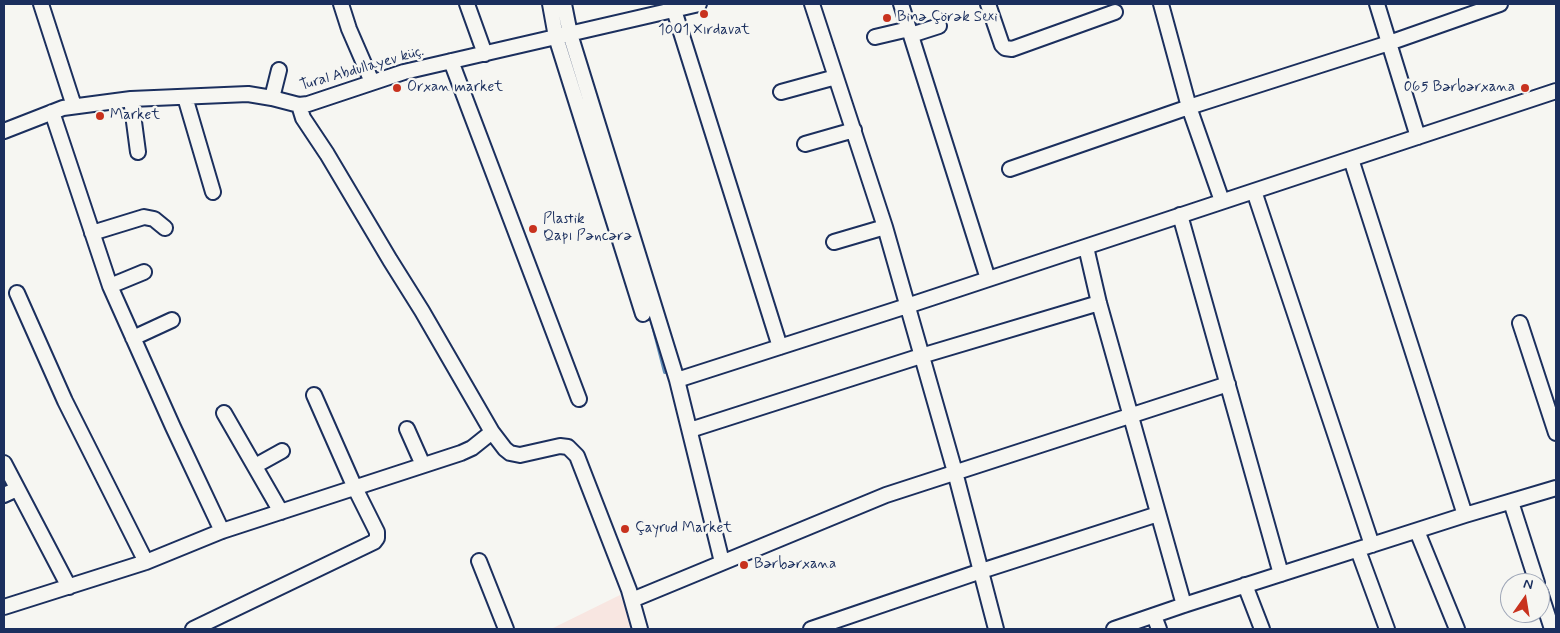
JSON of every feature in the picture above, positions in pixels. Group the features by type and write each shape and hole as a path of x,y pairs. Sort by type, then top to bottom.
{"street":[{"path":"41,4 74,106"},
{"path":"341,4 349,30 372,82"},
{"path":"467,4 484,54"},
{"path":"550,4 563,36 677,380 722,562"},
{"path":"564,4 563,36 643,314"},
{"name":"Tural Abdullayev küç.","path":"4,131 52,112 74,106 131,99 234,94 272,98 299,105 319,101 404,72 699,4"},
{"path":"812,4 885,227 955,472 996,629"},
{"path":"902,4 988,279"},
{"path":"988,4 1002,45 1012,49 1115,12"},
{"path":"1161,4 1189,107 1222,201"},
{"path":"1376,4 1418,137"},
{"path":"1010,170 1189,107 1389,43 1500,4"},
{"path":"674,10 780,347"},
{"path":"875,37 939,26"},
{"path":"451,61 579,399"},
{"path":"272,98 279,70"},
{"path":"781,92 836,77"},
{"path":"677,380 907,306 1556,91"},
{"path":"185,97 213,192"},
{"path":"131,99 138,152"},
{"path":"299,105 303,118 323,146 492,432 505,449 514,455 520,455 560,446 573,450 577,456 629,590 640,629"},
{"path":"52,112 110,286 173,428 222,531"},
{"path":"805,144 854,130"},
{"path":"1351,159 1465,515"},
{"path":"1254,190 1372,545"},
{"path":"1180,215 1281,574"},
{"path":"92,233 144,217 154,219 165,228"},
{"path":"834,242 885,227"},
{"path":"1086,247 1099,304 1184,605"},
{"path":"110,286 144,272"},
{"path":"17,293 65,401 146,562"},
{"path":"690,430 921,356 1099,304"},
{"path":"133,338 172,320"},
{"path":"1520,323 1556,433"},
{"path":"632,600 886,495 1228,384"},
{"path":"193,629 374,542 377,538 377,532 355,488 314,395"},
{"path":"224,413 281,512"},
{"path":"407,429 423,465"},
{"path":"4,607 146,562 222,531 461,454 492,432"},
{"path":"255,466 282,451"},
{"path":"4,463 69,587"},
{"path":"1114,629 1245,585 1556,488"},
{"path":"4,495 17,489"},
{"path":"1511,502 1534,573"},
{"path":"811,629 981,571 1158,514"},
{"path":"1418,531 1457,629"},
{"path":"1358,550 1387,629"},
{"path":"479,561 506,629"},
{"path":"1245,585 1262,629"},
{"path":"1154,616 1159,629"}],"shaded area":[{"path":"620,595 634,629 551,629"}],"waterway":[{"path":"652,322 665,372"}],"place":[{"name":"1001 Xırdavat","path":"704,14"},
{"name":"Binə Çörək Sexi","path":"887,18"},
{"name":"Orxan market","path":"397,88"},
{"name":"065 Bərbərxana","path":"1525,88"},
{"name":"Market","path":"100,116"},
{"name":"Plastik Qapı Pəncərə","path":"533,229"},
{"name":"Çayrud Market","path":"625,529"},
{"name":"Bərbərxana","path":"744,565"}]}
